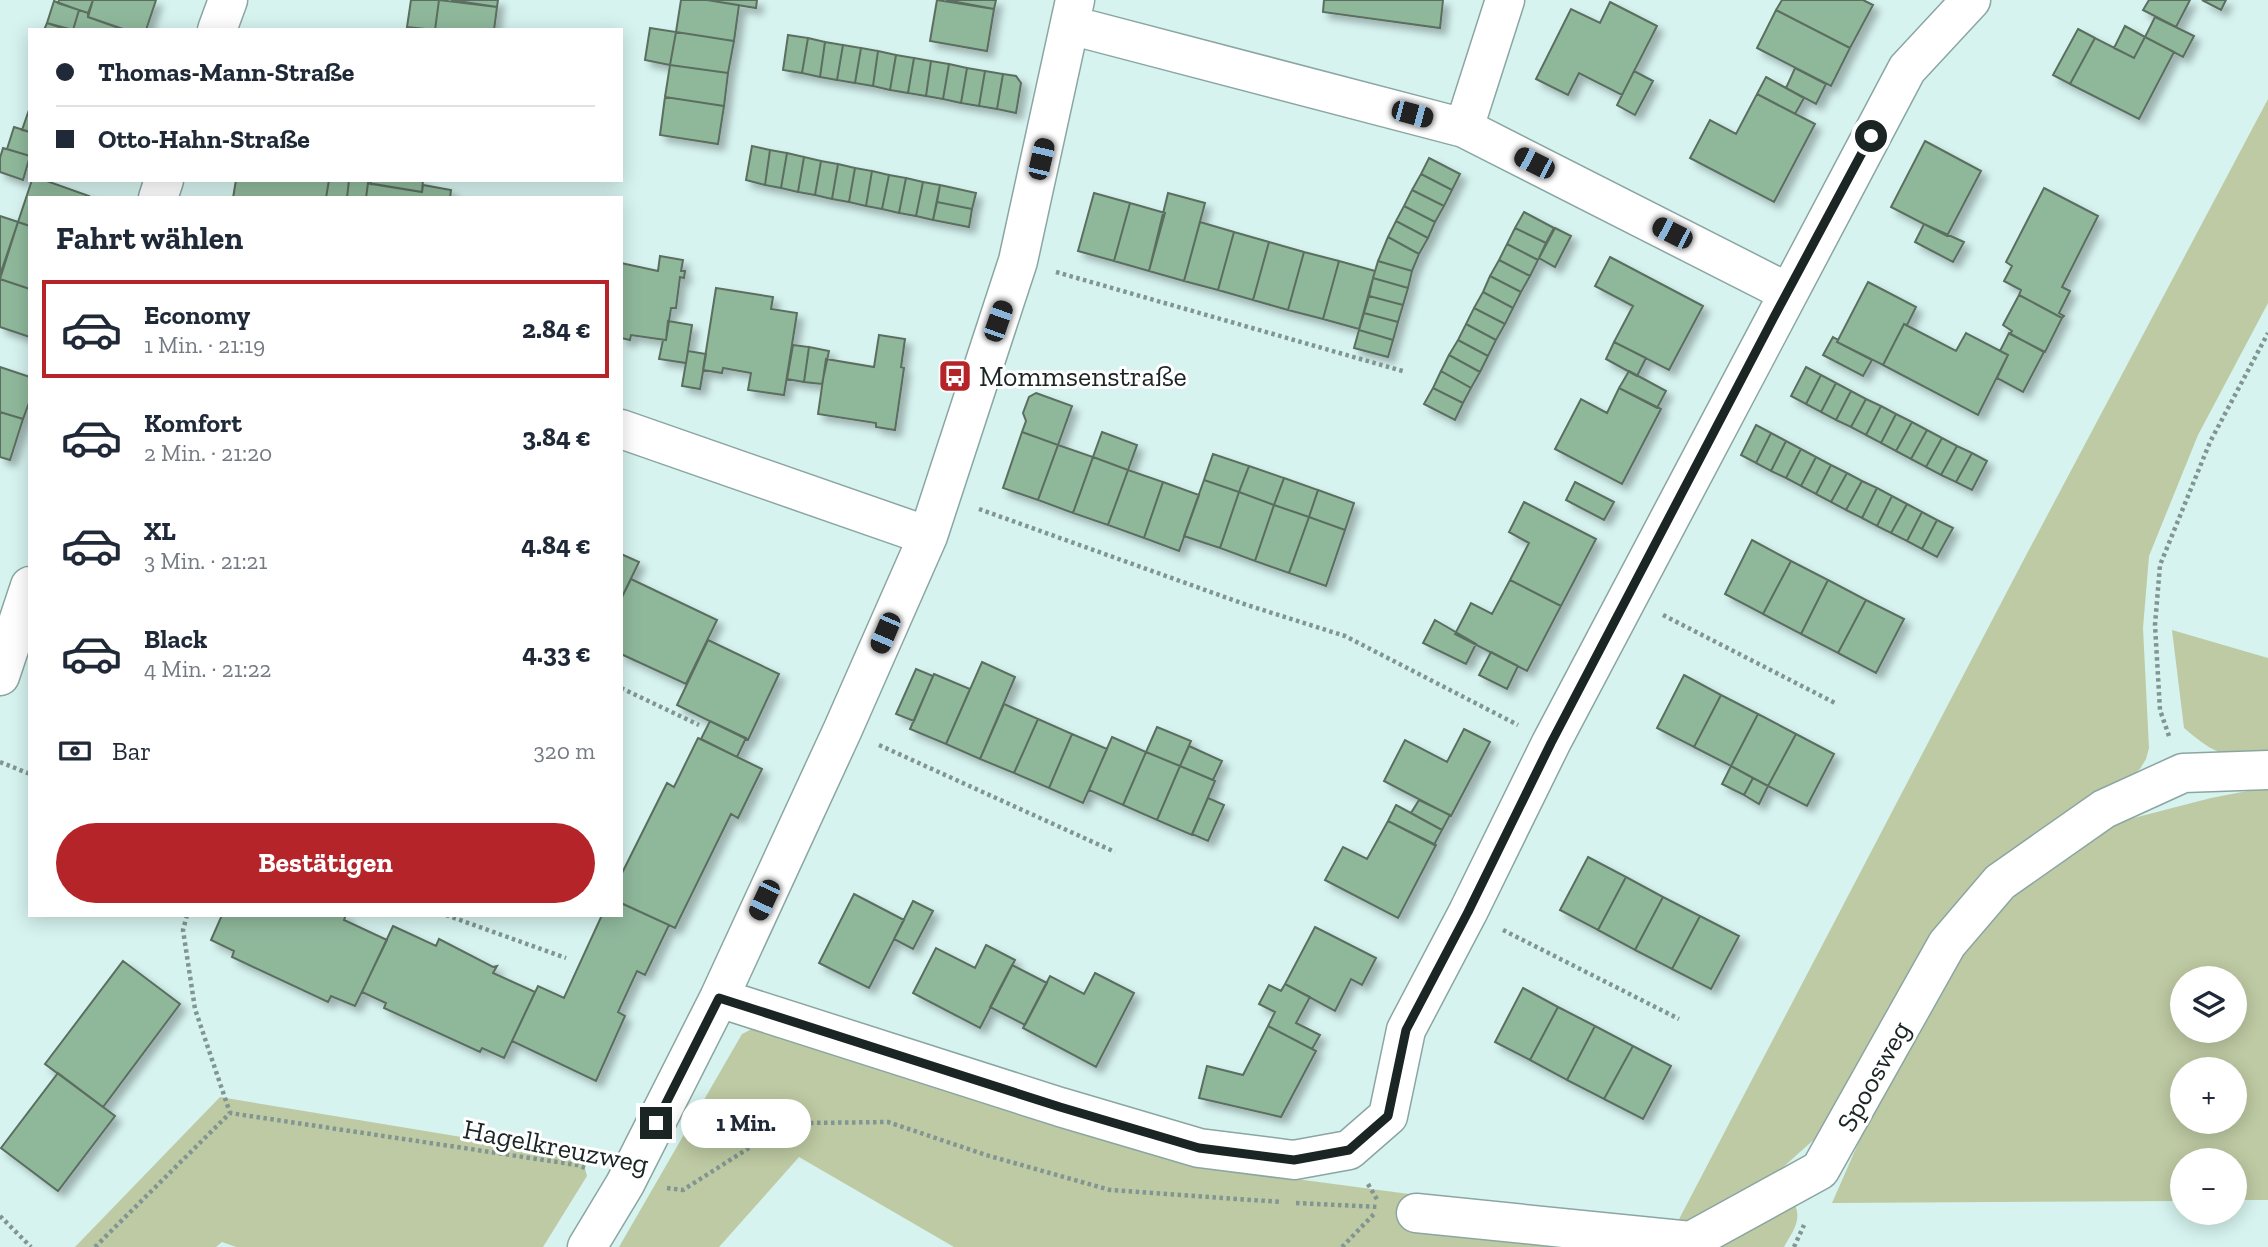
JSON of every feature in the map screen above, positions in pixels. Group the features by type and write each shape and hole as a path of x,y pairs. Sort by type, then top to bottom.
{"street":[{"path":"218,28 228,0"},
{"path":"1464,128 1505,0"},
{"path":"719,998 1060,1107 1199,1148 1294,1160 1349,1150 1388,1116 1406,1030 1468,912 1551,743 1907,69 1971,0"},
{"path":"587,1247 625,1184 719,998 843,729 928,536 1018,261 1073,13 1464,128 1787,292"},
{"path":"623,430 928,536"},
{"path":"0,676 28,592"},
{"name":"Spoosweg","path":"1399,1210 1691,1241 1820,1170 1947,944 2000,882 2104,809 2183,773 2268,770"}],"path":[{"path":"1018,261 1406,372"},
{"path":"2183,773 2160,710 2155,625 2160,565 2210,442 2268,333"},
{"path":"942,496 1247,605 1345,636 1551,743"},
{"path":"1628,597 1837,704"},
{"path":"623,689 699,725"},
{"path":"843,729 1115,852"},
{"path":"0,762 28,773"},
{"path":"1468,912 1679,1019"},
{"path":"95,1247 230,1113 195,1009 183,930 186,917"},
{"path":"452,917 566,958"},
{"name":"Hagelkreuzweg","path":"230,1113 577,1165 625,1184 683,1190 763,1139 804,1123 888,1122 986,1155 1110,1191 1399,1210"},
{"path":"1342,1247 1399,1210"},
{"path":"0,1216 31,1247"}],"green space":[{"path":"2268,99 2268,303 2198,435 2149,556 2143,628 2149,748 2146,759 2140,769 2115,790 1990,875 1819,1135 1760,1188 1676,1225"},
{"path":"2172,630 2268,658 2268,753 2222,753 2205,745 2184,728"},
{"path":"2268,787 2268,1200 2247,1200 2247,1148 2170,1148 2170,1201 1832,1203 1879,1096 1969,944 2035,875 2118,822 2211,798"},
{"path":"760,1025 1139,1151 1199,1166 1424,1196 1676,1225 1665,1247 954,1247 799,1157 719,1247 619,1247 742,1034"},
{"path":"220,1097 582,1157 587,1176 543,1247 236,1247 222,1242 216,1247 75,1247"},
{"path":"1794,1203 1797,1220 1784,1247 1701,1247"}],"building":[{"path":"59,0 93,0 88,13 58,3"},
{"path":"93,0 156,0 147,28 120,28 88,17"},
{"path":"411,0 439,0 435,28 407,27"},
{"path":"439,0 497,7 494,28 435,28"},
{"path":"451,0 498,0 497,7"},
{"path":"681,0 707,0 739,5 734,41 676,32"},
{"path":"707,0 757,0 756,8"},
{"path":"937,0 994,9 987,51 930,41"},
{"path":"946,0 996,0 994,9"},
{"path":"1324,0 1443,0 1440,28 1323,12"},
{"path":"1782,0 1863,0 1873,5 1850,48 1776,10"},
{"path":"2149,0 2190,0 2176,27 2143,10"},
{"path":"2202,0 2226,0 2221,10"},
{"path":"54,1 79,10 74,28 47,23"},
{"path":"1610,2 1657,26 1622,95 1579,73 1568,95 1536,79 1571,9 1600,23"},
{"path":"79,10 88,13 88,17 116,27 116,28 74,28"},
{"path":"1776,10 1850,48 1831,86 1757,48"},
{"path":"2155,17 2194,36 2183,57 2145,37"},
{"path":"47,23 62,28 45,28"},
{"path":"2125,26 2145,37 2134,58 2114,48"},
{"path":"650,28 676,32 670,65 645,60"},
{"path":"2078,29 2095,38 2070,84 2053,75"},
{"path":"676,32 734,41 728,73 670,65"},
{"path":"788,35 808,38 802,73 783,70"},
{"path":"2145,37 2174,52 2139,119 2070,84 2095,38 2134,58"},
{"path":"808,38 825,42 820,77 802,73"},
{"path":"825,42 843,45 837,80 820,77"},
{"path":"843,45 861,48 855,83 837,80"},
{"path":"861,48 878,51 873,86 855,83"},
{"path":"878,51 896,55 890,90 873,86"},
{"path":"896,55 914,58 908,93 890,90"},
{"path":"914,58 931,61 926,96 908,93"},
{"path":"931,61 949,64 943,99 926,96"},
{"path":"949,64 967,68 961,103 943,99"},
{"path":"670,65 728,73 724,106 665,97"},
{"path":"967,68 985,71 979,106 961,103"},
{"path":"1795,68 1826,84 1816,104 1786,88"},
{"path":"985,71 1003,74 997,109 979,106"},
{"path":"1634,71 1653,81 1635,115 1617,105"},
{"path":"1003,74 1016,76 1021,83 1016,113 997,109"},
{"path":"1766,77 1804,98 1795,114 1757,94"},
{"path":"1757,94 1815,124 1774,202 1690,158 1710,120 1736,134"},
{"path":"665,97 724,106 718,144 660,135"},
{"path":"28,113 28,132 22,130"},
{"path":"14,127 28,131 28,155 7,149"},
{"path":"1925,141 1981,171 1947,236 1891,207"},
{"path":"752,146 770,150 765,185 746,180"},
{"path":"3,148 28,155 23,180 0,172"},
{"path":"770,150 787,153 781,188 765,185"},
{"path":"787,153 804,157 798,192 781,188"},
{"path":"804,157 821,161 815,195 798,192"},
{"path":"1429,158 1460,174 1452,190 1421,174"},
{"path":"821,161 838,164 832,199 815,195"},
{"path":"838,164 855,168 849,202 832,199"},
{"path":"855,168 872,171 866,206 849,202"},
{"path":"872,171 889,175 882,209 866,206"},
{"path":"1421,174 1452,190 1444,206 1412,190"},
{"path":"889,175 906,178 899,213 882,209"},
{"path":"906,178 923,182 916,216 899,213"},
{"path":"31,182 50,182 89,196 28,196 28,225 18,222"},
{"path":"236,182 329,182 326,196 233,196"},
{"path":"329,182 349,182 347,196 326,196"},
{"path":"349,182 371,182 368,183 366,196 347,196"},
{"path":"371,182 423,182 422,192"},
{"path":"923,182 940,185 933,220 916,216"},
{"path":"368,183 422,192 423,185 451,190 450,196 366,196"},
{"path":"940,185 976,193 972,209 937,202"},
{"path":"2044,188 2098,216 2062,287 2070,291 2059,313 2064,316 2062,318 2019,295 2021,290 2004,281 2012,266 2006,262"},
{"path":"1412,190 1444,206 1435,222 1404,206"},
{"path":"1094,193 1130,203 1114,261 1078,251"},
{"path":"1168,193 1205,203 1184,281 1149,271"},
{"path":"937,202 972,209 969,227 933,220"},
{"path":"1130,203 1165,213 1149,271 1114,261"},
{"path":"1404,206 1435,222 1428,238 1396,221"},
{"path":"1524,212 1554,228 1546,243 1515,228"},
{"path":"0,216 18,222 0,275"},
{"path":"1396,221 1428,238 1419,254 1388,237"},
{"path":"18,222 28,225 28,288 0,279"},
{"path":"1200,222 1234,232 1218,290 1184,281"},
{"path":"1924,224 1964,242 1953,262 1915,242"},
{"path":"1515,228 1546,243 1538,260 1507,244"},
{"path":"1555,228 1571,236 1555,267 1539,258"},
{"path":"1234,232 1269,242 1253,300 1218,290"},
{"path":"1388,237 1419,254 1412,271 1378,261"},
{"path":"1269,242 1304,252 1288,310 1253,300"},
{"path":"1507,244 1538,260 1530,276 1499,260"},
{"path":"1304,252 1339,261 1323,319 1288,310"},
{"path":"660,256 683,260 681,271 685,271 684,278 680,277 676,308 671,308 666,340 631,335 630,340 623,338 623,263 658,271"},
{"path":"1610,257 1703,306 1669,370 1614,342 1633,306 1595,286"},
{"path":"1499,260 1530,276 1521,292 1490,276"},
{"path":"1339,261 1375,271 1359,329 1323,319"},
{"path":"1378,261 1412,271 1408,288 1373,278"},
{"path":"1490,276 1521,292 1513,308 1483,292"},
{"path":"1373,278 1408,288 1403,305 1369,296"},
{"path":"0,279 28,288 28,336 0,327"},
{"path":"1868,282 1916,307 1883,365 1837,342"},
{"path":"716,288 773,297 771,309 797,313 784,395 748,390 751,373 723,368 722,373 703,370"},
{"path":"1483,292 1513,308 1505,324 1474,308"},
{"path":"2019,295 2062,318 2045,352 2010,334 2012,331 2003,325"},
{"path":"1369,296 1403,305 1398,322 1364,313"},
{"path":"1474,308 1505,324 1496,340 1466,324"},
{"path":"1364,313 1398,322 1393,340 1359,330"},
{"path":"668,321 692,325 686,363 659,359 663,340 666,340"},
{"path":"1466,324 1496,340 1488,356 1458,340"},
{"path":"1904,324 1956,351 1966,333 2008,355 1978,415 1883,365"},
{"path":"1359,330 1393,340 1388,357 1354,348"},
{"path":"2009,333 2044,352 2023,392 1997,378 2008,355 2000,351"},
{"path":"879,335 905,339 901,367 904,368 895,430 876,427 876,423 818,414 826,359 874,367"},
{"path":"1833,337 1837,342 1872,360 1863,376 1823,355"},
{"path":"1458,340 1488,356 1480,372 1449,355"},
{"path":"1614,342 1646,358 1637,376 1606,359"},
{"path":"793,345 809,347 804,382 787,379"},
{"path":"809,347 829,351 822,384 804,382"},
{"path":"688,351 706,354 700,389 682,386"},
{"path":"1449,355 1480,372 1471,388 1441,371"},
{"path":"0,367 28,376 28,405 23,419 0,412"},
{"path":"1806,367 1821,375 1806,404 1791,396"},
{"path":"1441,371 1471,388 1463,403 1433,388"},
{"path":"1629,371 1666,391 1657,408 1619,388"},
{"path":"1821,375 1836,383 1821,412 1806,404"},
{"path":"1836,383 1851,391 1836,420 1821,412"},
{"path":"1433,388 1463,403 1455,420 1424,404"},
{"path":"1619,388 1661,409 1622,484 1555,449 1581,399 1607,413"},
{"path":"1851,391 1866,399 1851,427 1836,420"},
{"path":"1036,393 1072,406 1058,445 1022,432 1026,421 1023,413 1029,397"},
{"path":"1866,399 1881,406 1866,435 1851,427"},
{"path":"1881,406 1896,414 1881,443 1866,435"},
{"path":"0,412 23,419 10,460 0,457"},
{"path":"1896,414 1912,422 1896,451 1881,443"},
{"path":"1912,422 1927,430 1911,459 1896,451"},
{"path":"1756,425 1771,433 1756,463 1741,455"},
{"path":"1927,430 1942,438 1926,467 1911,459"},
{"path":"1022,432 1058,445 1038,500 1003,488"},
{"path":"1102,432 1137,445 1128,470 1093,457"},
{"path":"1771,433 1786,441 1771,471 1756,463"},
{"path":"1942,438 1957,446 1941,475 1926,467"},
{"path":"1786,441 1801,449 1786,478 1771,471"},
{"path":"1058,445 1093,457 1073,513 1038,500"},
{"path":"1957,446 1972,453 1956,482 1941,475"},
{"path":"1801,449 1816,457 1801,486 1786,478"},
{"path":"1972,453 1987,461 1972,490 1956,482"},
{"path":"1213,454 1249,466 1239,492 1204,480"},
{"path":"1093,457 1128,470 1108,525 1073,513"},
{"path":"1816,457 1831,465 1816,494 1801,486"},
{"path":"1831,465 1847,473 1831,502 1816,494"},
{"path":"1249,466 1284,478 1274,505 1239,492"},
{"path":"1128,470 1163,482 1144,538 1108,525"},
{"path":"1847,473 1862,481 1846,510 1831,502"},
{"path":"1284,478 1318,490 1309,517 1274,505"},
{"path":"1204,480 1239,492 1220,548 1184,536"},
{"path":"1862,481 1877,488 1862,518 1846,510"},
{"path":"1163,482 1199,495 1179,551 1144,538"},
{"path":"1575,482 1614,502 1604,520 1566,500"},
{"path":"1877,488 1892,496 1877,526 1862,518"},
{"path":"1318,490 1354,503 1345,530 1309,517"},
{"path":"1239,492 1274,505 1255,561 1220,548"},
{"path":"1892,496 1907,504 1891,533 1877,526"},
{"path":"1524,502 1596,539 1561,606 1510,580 1529,543 1509,532"},
{"path":"1907,504 1922,512 1907,541 1891,533"},
{"path":"1274,505 1309,517 1289,573 1255,561"},
{"path":"1922,512 1937,520 1922,549 1907,541"},
{"path":"1309,517 1345,530 1326,586 1289,573"},
{"path":"1937,520 1953,528 1937,557 1922,549"},
{"path":"1752,540 1791,561 1763,614 1725,594"},
{"path":"623,555 639,562 623,595"},
{"path":"1791,561 1828,580 1801,634 1763,614"},
{"path":"631,579 717,620 686,684 623,655 623,595"},
{"path":"1510,580 1561,606 1527,671 1455,634 1471,603 1492,614"},
{"path":"1828,580 1866,600 1838,653 1801,634"},
{"path":"1866,600 1904,619 1876,673 1838,653"},
{"path":"1435,620 1476,644 1466,664 1423,643"},
{"path":"708,640 779,674 748,740 677,705"},
{"path":"1491,652 1518,666 1507,689 1479,675"},
{"path":"982,662 1015,677 980,759 946,744"},
{"path":"916,669 933,676 914,721 896,714"},
{"path":"934,674 970,689 946,744 910,729"},
{"path":"1684,675 1721,695 1694,747 1657,728"},
{"path":"1721,695 1758,714 1731,766 1694,747"},
{"path":"1004,704 1038,719 1014,773 980,759"},
{"path":"1758,714 1796,734 1768,786 1731,766"},
{"path":"1038,719 1072,734 1049,788 1014,773"},
{"path":"710,721 746,738 737,757 701,739"},
{"path":"1157,727 1191,741 1180,766 1146,752"},
{"path":"1464,729 1490,742 1451,816 1384,781 1405,740 1447,762"},
{"path":"1072,734 1107,749 1083,803 1049,788"},
{"path":"1796,734 1834,754 1807,806 1768,786"},
{"path":"1112,737 1146,752 1123,805 1089,790"},
{"path":"698,738 762,769 738,818 731,814 675,928 623,904 623,871 667,783 674,787"},
{"path":"1189,746 1222,761 1213,780 1180,766"},
{"path":"1146,752 1180,766 1157,820 1123,805"},
{"path":"1180,766 1215,781 1192,835 1157,820"},
{"path":"1731,766 1753,778 1744,795 1722,784"},
{"path":"1753,778 1768,786 1759,804 1744,795"},
{"path":"1208,798 1224,805 1208,841 1192,834"},
{"path":"1419,800 1450,815 1442,830 1411,813"},
{"path":"1396,805 1442,830 1434,845 1388,821"},
{"path":"1388,821 1436,845 1398,918 1325,880 1343,847 1367,859"},
{"path":"1588,857 1626,877 1598,930 1560,910"},
{"path":"1626,877 1663,897 1635,950 1598,930"},
{"path":"854,894 904,920 869,988 819,963"},
{"path":"1663,897 1700,916 1672,969 1635,950"},
{"path":"913,901 933,911 913,949 894,939"},
{"path":"623,904 669,925 645,975 637,971 618,1012 625,1016 596,1081 512,1041 538,986 564,998 601,917 623,917"},
{"path":"1700,916 1739,936 1711,989 1672,969"},
{"path":"221,917 345,917 344,920 387,940 355,1006 331,996 328,1002 232,957 234,951 211,940"},
{"path":"393,926 436,946 439,939 493,967 497,966 493,973 535,992 504,1058 482,1048 480,1052 384,1008 386,1003 362,992"},
{"path":"1315,927 1376,958 1362,985 1351,979 1335,1011 1285,984"},
{"path":"986,945 1015,960 980,1028 913,993 936,948 975,968"},
{"path":"123,961 180,1004 103,1107 45,1064"},
{"path":"1012,965 1047,983 1025,1025 990,1007"},
{"path":"1095,973 1134,993 1096,1067 1023,1028 1050,976 1084,994"},
{"path":"1285,984 1310,997 1296,1023 1320,1035 1312,1049 1268,1026 1275,1012 1259,1004 1269,985 1281,991"},
{"path":"1523,988 1558,1007 1530,1060 1495,1042"},
{"path":"1558,1007 1595,1026 1567,1080 1530,1060"},
{"path":"1268,1026 1316,1051 1281,1117 1199,1098 1207,1066 1243,1075"},
{"path":"1595,1026 1633,1046 1604,1099 1567,1080"},
{"path":"1633,1046 1671,1066 1643,1119 1604,1099"},
{"path":"58,1073 115,1116 58,1191 1,1148"}],"place":[{"name":"Mommsenstraße","path":"955,376"}],"route":[{"path":"656,1123 719,998 1060,1107 1199,1148 1294,1160 1349,1150 1388,1116 1406,1030 1468,912 1551,743 1871,136"}]}
